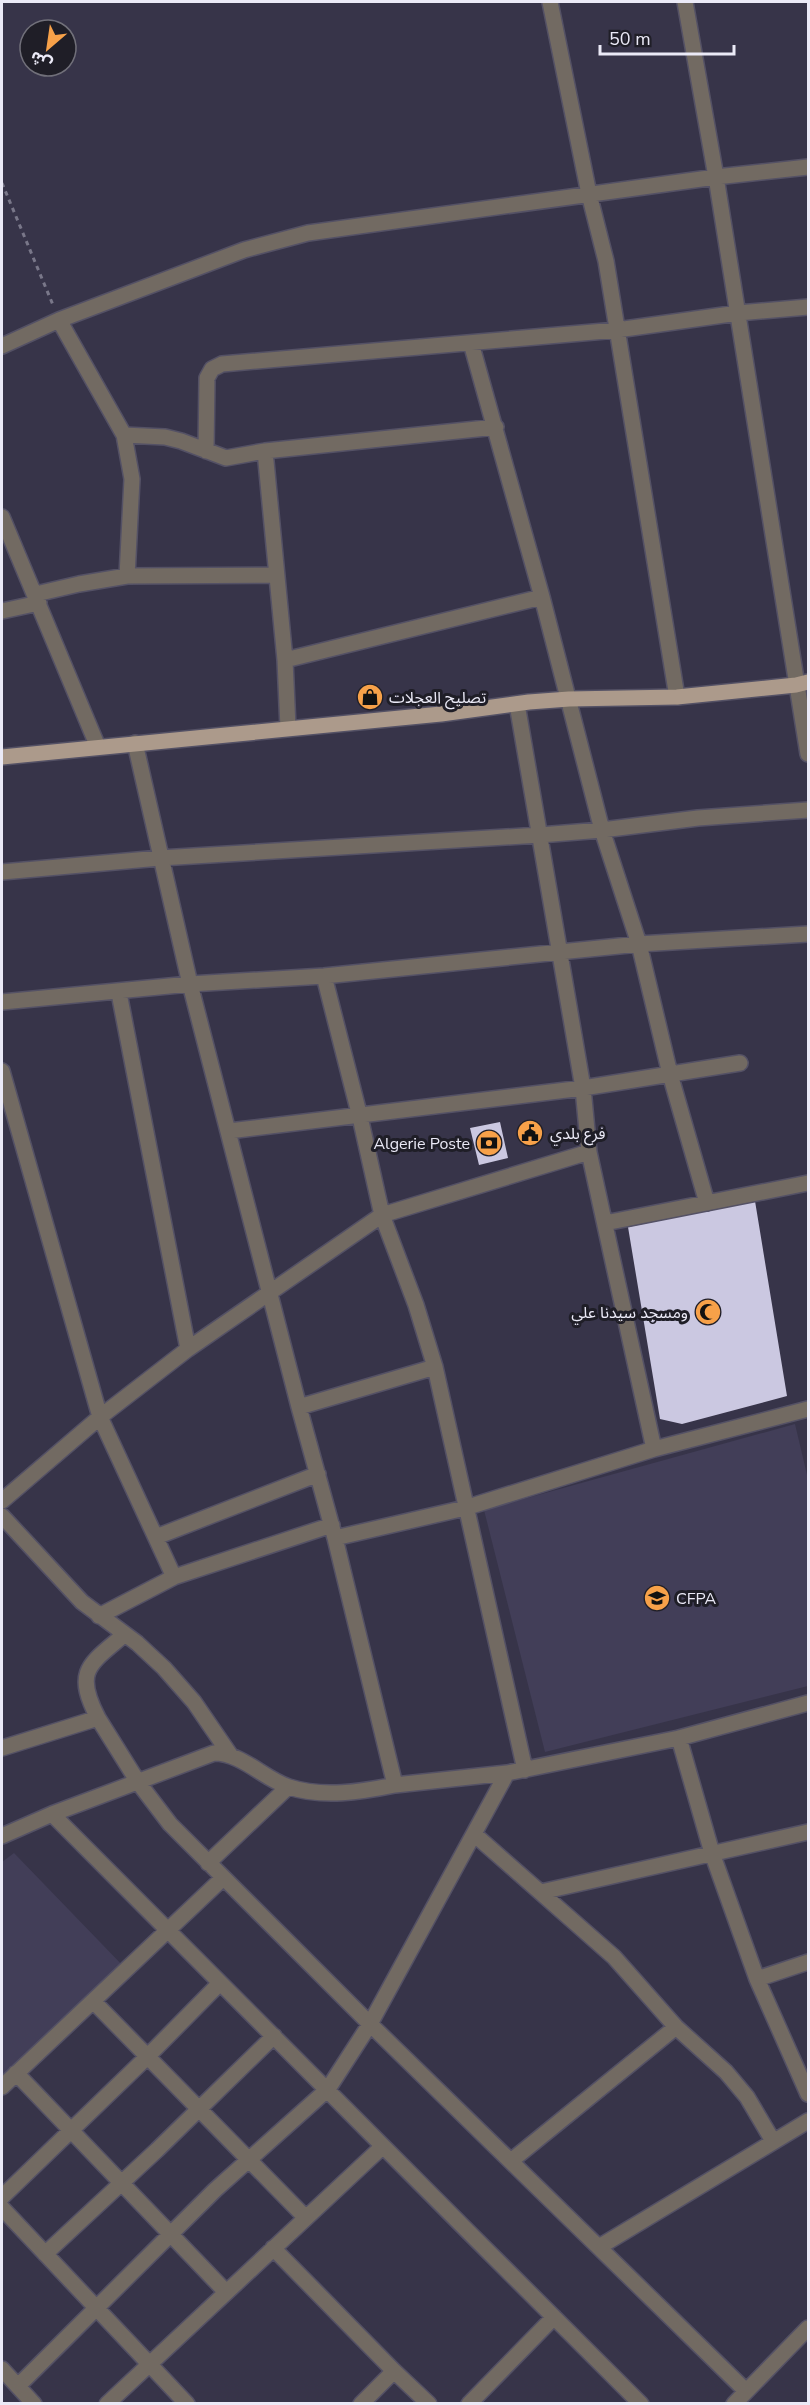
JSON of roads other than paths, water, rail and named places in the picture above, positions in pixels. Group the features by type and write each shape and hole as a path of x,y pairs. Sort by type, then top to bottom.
{"main road":[{"path":"2,757 441,714 569,699 677,697 802,683"}],"street":[{"path":"550,2 589,194 606,261 677,697"},
{"path":"685,2 802,683 808,754"},
{"path":"2,346 59,320 244,250 308,233 716,177 808,167"},
{"path":"206,451 207,378 216,366 617,330 738,313 808,307"},
{"path":"59,320 124,435 132,479 126,576"},
{"path":"471,344 542,597 602,830 639,944 670,1074 707,1203"},
{"path":"124,435 165,437 226,458 265,451 496,427"},
{"path":"265,451 275,575 285,660 288,728"},
{"path":"2,517 38,598 98,747"},
{"path":"2,611 79,584 126,576 275,575"},
{"path":"285,660 542,597"},
{"path":"517,704 583,1088 589,1152 654,1449"},
{"path":"135,743 190,984 299,1407 334,1531 394,1785"},
{"path":"2,872 160,858 540,835 698,818 808,810"},
{"path":"2,1002 119,993 190,984 324,976 639,944 808,934"},
{"path":"324,976 382,1215 416,1305 435,1367 525,1770"},
{"path":"119,993 188,1349"},
{"path":"229,1131 360,1117 583,1088 740,1063"},
{"path":"2,1071 7,1113 100,1417 174,1577"},
{"path":"2,1501 100,1417 188,1349 382,1215 589,1152"},
{"path":"605,1223 808,1183"},
{"path":"299,1407 435,1367"},
{"path":"99,1616 174,1577 334,1531 465,1509 654,1449 808,1409"},
{"path":"156,1537 318,1474"},
{"path":"2,1516 60,1581 99,1616 125,1634 178,1683 231,1756"},
{"path":"125,1634 90,1664 87,1671 87,1692 98,1718 138,1782 170,1824 370,2024 746,2391"},
{"path":"2,1836 52,1814 208,1755 219,1753 231,1756 288,1787 314,1792 343,1792 525,1770 679,1738 808,1703"},
{"path":"2,1748 98,1718"},
{"path":"679,1738 712,1853 757,1979 807,2088"},
{"path":"18,2386 170,2234 328,2089 370,2024 507,1773"},
{"path":"208,1863 288,1787"},
{"path":"52,1814 219,1984 328,2089 382,2147 641,2403"},
{"path":"541,1892 808,1832"},
{"path":"474,1834 614,1957 676,2027 739,2085 773,2140"},
{"path":"2,2087 224,1878"},
{"path":"757,1979 808,1962"},
{"path":"2,2197 219,1984"},
{"path":"93,2001 306,2218"},
{"path":"511,2161 676,2027"},
{"path":"45,2254 274,2036"},
{"path":"16,2073 226,2292"},
{"path":"599,2247 808,2121"},
{"path":"107,2403 148,2362 382,2147"},
{"path":"2,2208 188,2403"},
{"path":"273,2248 394,2371 429,2403"},
{"path":"469,2403 554,2317"},
{"path":"734,2403 808,2328"},
{"path":"2,2369 34,2403"},
{"path":"361,2403 394,2371"}],"place":[{"name":"تصليح العجلات","path":"370,697"},
{"name":"فرع بلدي","path":"530,1133"},
{"name":"Algerie Poste","path":"489,1143"},
{"name":"ومسجد سيدنا علي","path":"708,1312"},
{"name":"CFPA","path":"657,1598"}]}
